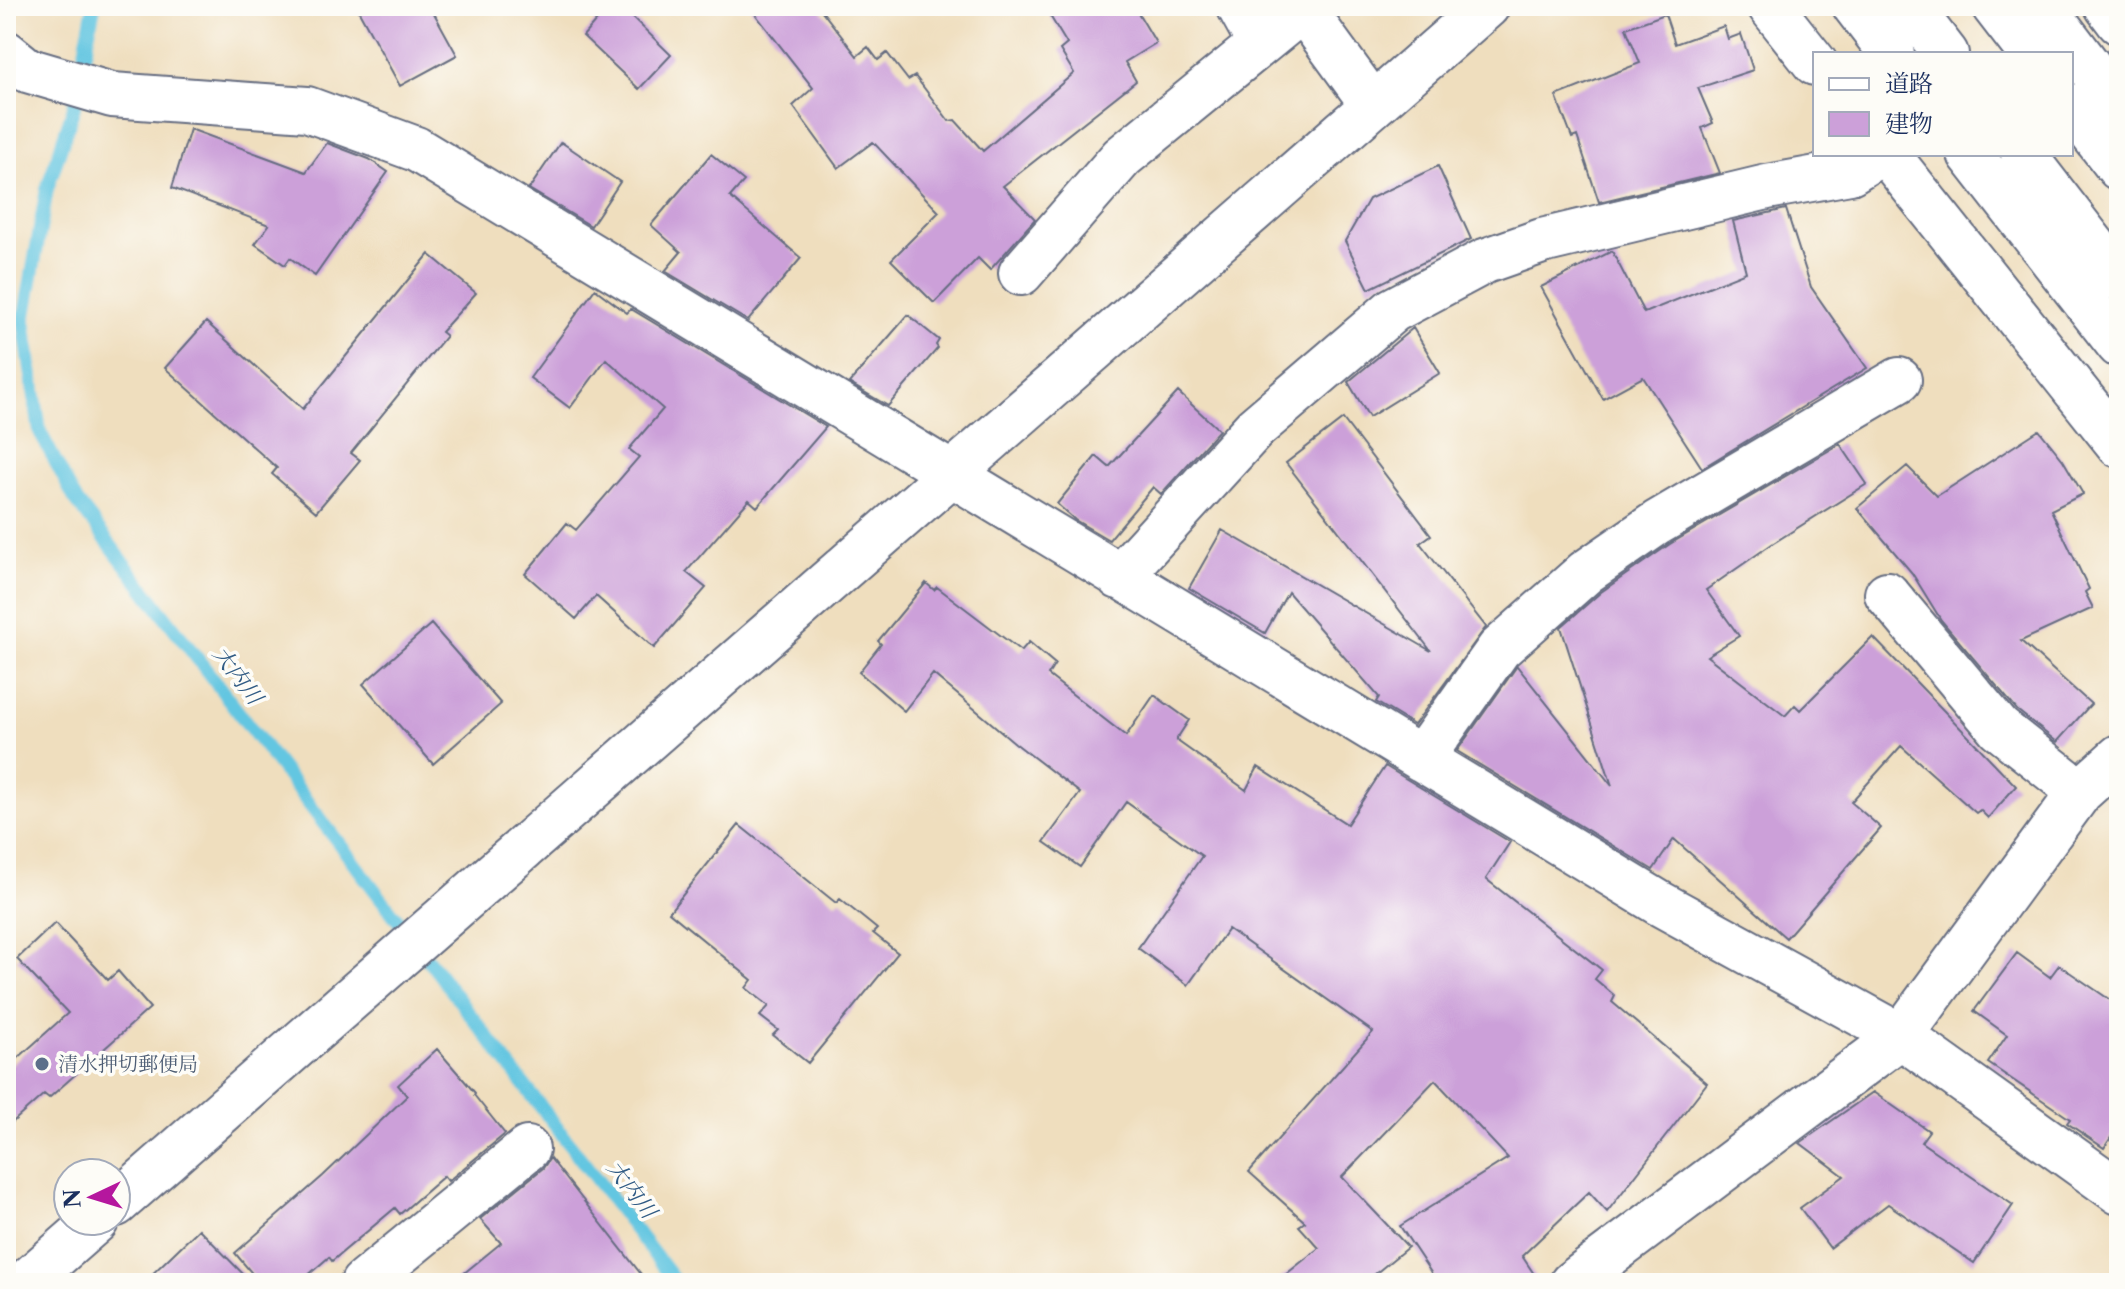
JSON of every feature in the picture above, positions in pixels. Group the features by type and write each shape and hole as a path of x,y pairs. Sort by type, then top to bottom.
{"main road":[{"path":"1239,6 1260,44"},
{"path":"132,1190 1487,6"},
{"path":"1770,6 1813,60"},
{"path":"1855,6 1890,52"},
{"path":"1909,6 1944,52"},
{"path":"1994,6 2029,52"},
{"path":"2043,6 2119,106"},
{"path":"2107,6 2119,22"},
{"path":"1021,273 1122,157 1305,8 1373,105"},
{"path":"6,53 27,70 112,95 307,109 416,149 1659,903 1901,1036 2119,1192"},
{"path":"2073,109 2119,168"},
{"path":"1119,577 1255,428 1393,310 1485,261 1542,241 1767,187 1850,172 1876,156"},
{"path":"1889,156 2119,445"},
{"path":"1972,156 2119,345"},
{"path":"2025,156 2119,278"},
{"path":"1421,759 1499,649 1586,572 1657,523 1899,380"},
{"path":"1887,594 1999,728 2080,792"},
{"path":"1572,1283 1901,1036 2080,792 2119,757"},
{"path":"390,1275 527,1149"},
{"path":"25,1283 78,1237"}],"building":[{"path":"356,6 430,6 457,55 400,86"},
{"path":"609,6 621,6 671,55 639,89 583,36"},
{"path":"749,6 818,6 857,56 868,47 878,60 887,53 908,80 915,76 949,121 955,120 983,151 1074,73 1060,50 1067,44 1044,6 1134,6 1156,43 1125,62 1136,81 1003,186 1035,219 990,270 978,258 934,303 891,260 939,212 873,142 838,168 793,106 813,88"},
{"path":"1665,14 1675,44 1724,26 1728,39 1741,34 1753,70 1698,88 1713,123 1702,128 1720,173 1599,202 1577,136 1572,138 1556,96 1640,63 1626,28"},
{"path":"190,129 306,172 327,143 369,159 388,172 315,276 290,258 285,265 255,244 269,225 172,188"},
{"path":"561,142 620,182 591,226 529,189"},
{"path":"711,154 744,181 730,197 801,258 748,321 665,271 681,252 651,225"},
{"path":"1438,166 1471,239 1369,289 1345,241 1369,199"},
{"path":"1786,209 1811,287 1867,368 1702,468 1643,377 1603,399 1541,287 1612,251 1644,313 1746,272 1733,221"},
{"path":"429,254 476,293 441,332 446,336 351,453 360,460 316,512 272,474 277,468 165,368 206,322 303,409"},
{"path":"595,289 627,313 631,309 826,427 757,507 749,500 686,572 706,588 654,648 596,596 576,619 525,574 567,523 576,530 639,457 629,449 663,409 606,359 570,408 530,378"},
{"path":"908,315 939,340 938,348 888,406 849,383"},
{"path":"1413,328 1440,373 1369,417 1348,382"},
{"path":"1178,392 1219,430 1161,494 1153,487 1109,540 1075,520 1057,504 1096,456 1109,467"},
{"path":"1343,419 1431,535 1420,543 1486,627 1414,725 1376,702 1379,697 1288,592 1265,633 1189,588 1222,530 1431,651 1286,463"},
{"path":"2039,430 2063,460 2083,494 2051,510 2089,589 2085,592 2093,608 2021,641 2091,704 2057,742 2017,710 1941,620 1912,573 1857,508 1907,466 1937,496"},
{"path":"1840,444 1867,484 1706,590 1739,636 1707,656 1785,716 1795,705 1800,710 1873,637 2016,786 1988,818 1980,810 1976,813 1901,746 1851,802 1881,828 1786,938 1674,839 1653,870 1457,751 1517,666 1612,786 1561,627 1601,592 1670,544"},
{"path":"926,583 934,590 937,587 1021,651 1029,642 1055,664 1048,675 1126,736 1154,695 1189,720 1176,740 1246,790 1258,767 1347,824 1385,766 1510,842 1486,879 1602,970 1595,979 1615,996 1612,1002 1707,1083 1607,1212 1589,1192 1522,1256 1540,1283 1438,1283 1400,1226 1508,1158 1435,1080 1342,1177 1408,1247 1364,1283 1275,1283 1319,1248 1299,1226 1305,1222 1249,1172 1373,1032 1228,929 1188,985 1138,948 1202,856 1126,802 1080,867 1044,842 1080,793 933,674 904,711 859,672 881,644 878,641"},
{"path":"431,624 501,704 433,764 363,684"},
{"path":"739,825 836,903 840,899 877,929 873,933 898,953 808,1063 773,1035 778,1030 760,1016 769,1006 746,988 752,980 669,912"},
{"path":"55,923 108,980 118,971 150,1008 49,1098 44,1094 6,1128 6,1069 68,1013 17,959"},
{"path":"2017,953 2050,977 2059,965 2119,1006 2119,1125 2104,1148 2067,1123 2070,1119 1988,1063 2007,1035 1974,1011"},
{"path":"437,1049 505,1134 448,1181 444,1176 400,1214 395,1208 332,1261 329,1257 299,1283 260,1283 235,1253 323,1176 407,1096 398,1085"},
{"path":"1873,1092 1929,1131 1921,1142 2013,1205 1974,1263 1888,1204 1830,1248 1800,1208 1844,1176 1800,1143"},
{"path":"550,1158 648,1283 452,1283 501,1243 480,1219 543,1168"},
{"path":"199,1229 252,1283 143,1283"}],"waterway":[{"name":"大内川","path":"94,6 74,107 47,189 24,321 40,432 75,499 676,1283"}],"place":[{"name":"清水押切郵便局","path":"42,1064"}]}
